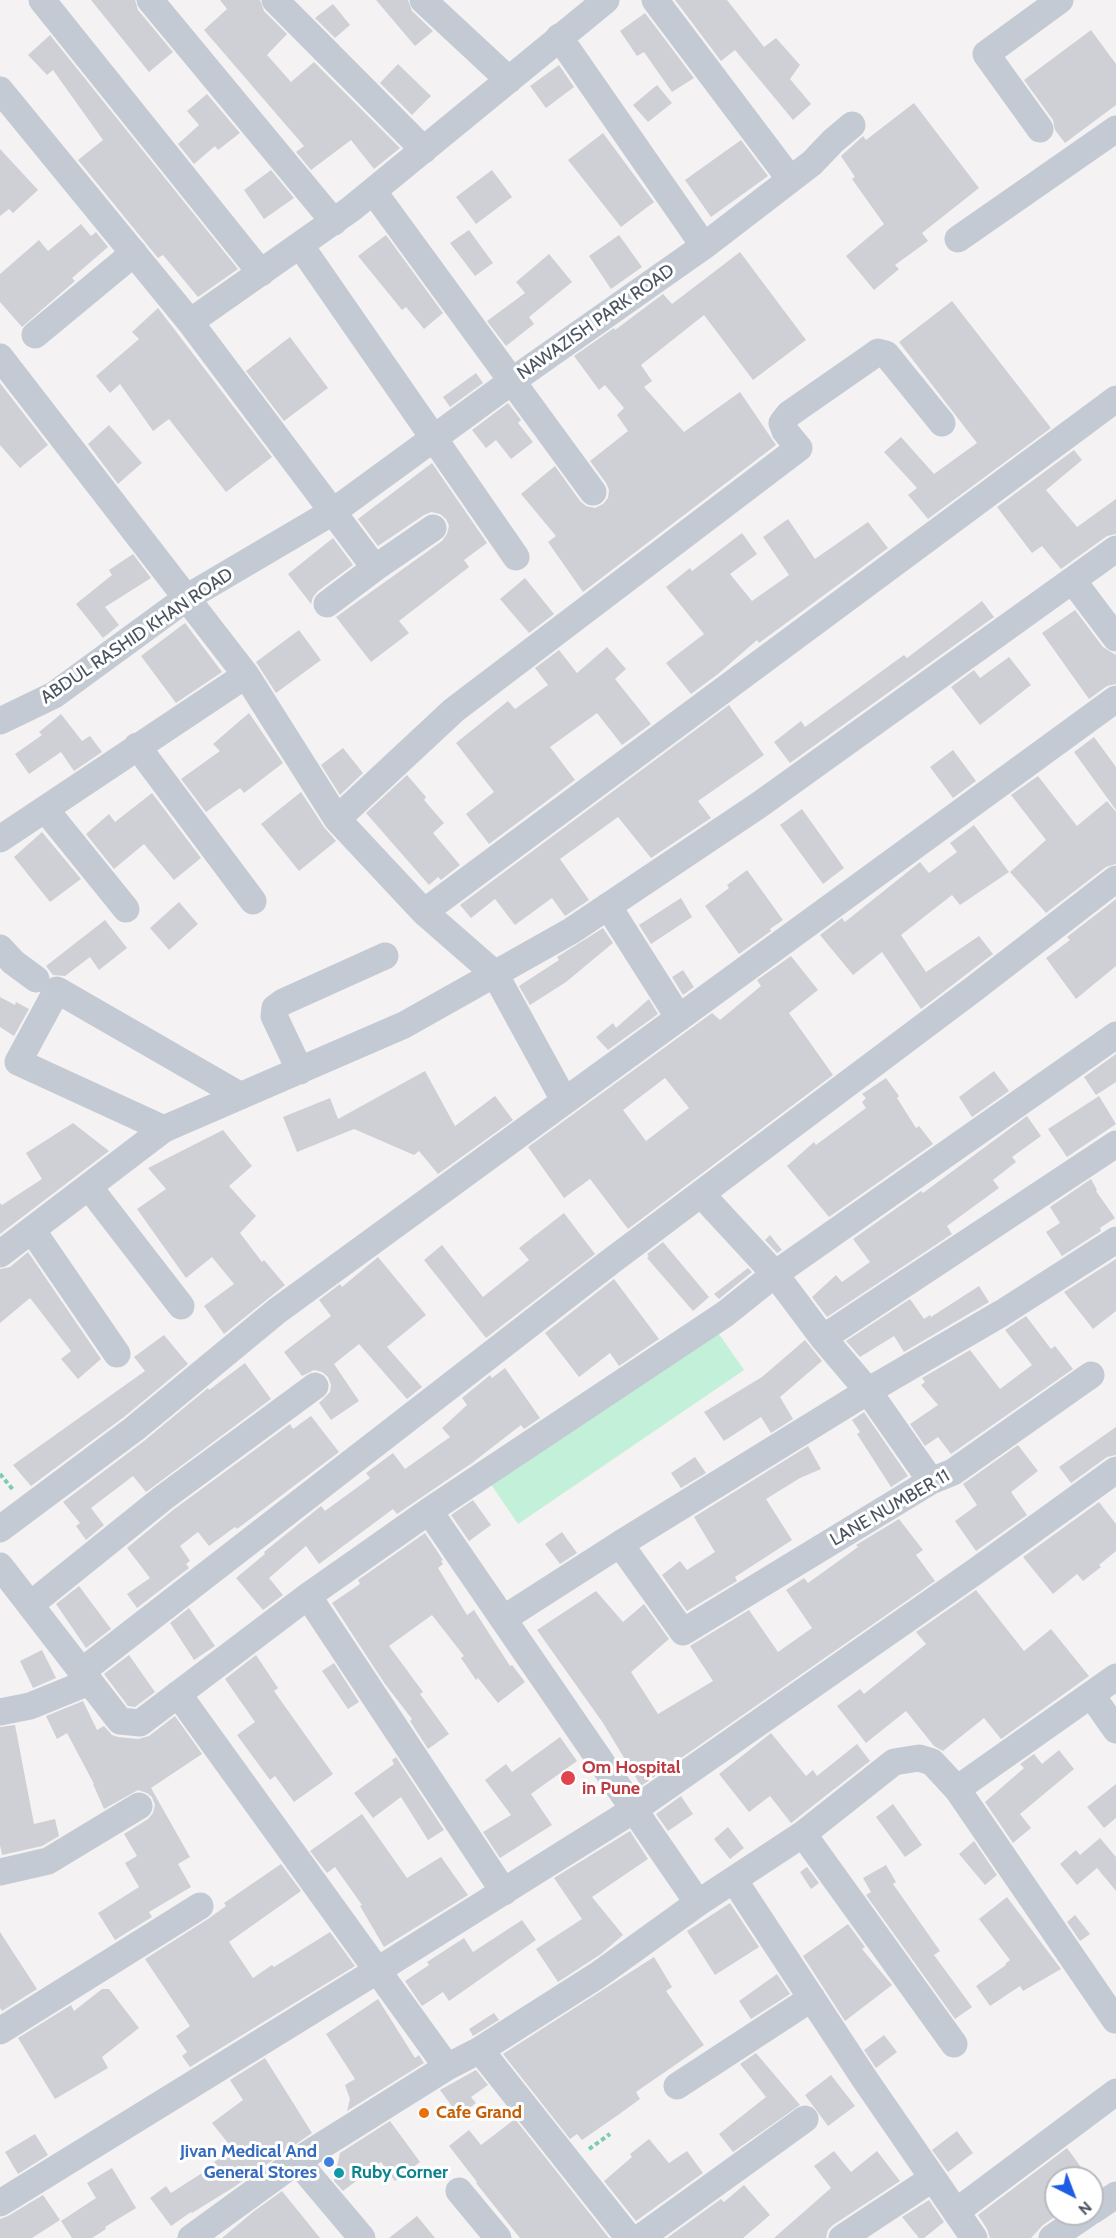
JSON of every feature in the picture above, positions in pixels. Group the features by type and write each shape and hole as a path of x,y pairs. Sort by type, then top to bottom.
{"street":[{"path":"42,0 261,273"},
{"path":"150,0 334,222"},
{"path":"274,0 424,150"},
{"path":"423,0 509,80"},
{"path":"655,0 790,179"},
{"path":"1040,129 986,54 1060,0"},
{"path":"190,322 334,222 509,80 559,37 592,4"},
{"path":"559,37 704,246"},
{"path":"0,90 190,322 375,568"},
{"name":"NAWAZISH PARK ROAD","path":"334,511 512,381 704,246 812,163 852,125"},
{"path":"958,239 1116,129"},
{"path":"373,191 593,492"},
{"path":"300,245 516,557"},
{"path":"35,334 134,253"},
{"path":"337,819 454,710 799,448 785,431 782,423 789,414 878,352 886,354 942,423"},
{"path":"0,357 188,597 246,675 337,819 424,912 495,974 564,1100"},
{"path":"424,912 1116,399"},
{"name":"ABDUL RASHID KHAN ROAD","path":"0,721 54,695 188,597 334,511"},
{"path":"327,604 434,528"},
{"path":"0,1254 164,1129 404,1025 571,931 759,805 1116,549"},
{"path":"1073,581 1116,638"},
{"path":"0,839 246,675"},
{"path":"0,1528 134,1429 277,1311 1116,699"},
{"path":"137,747 253,901"},
{"path":"45,809 126,909"},
{"path":"0,1712 30,1706 85,1677 701,1194 1116,879"},
{"path":"608,906 679,1018"},
{"path":"0,948 13,962 36,979"},
{"path":"300,1071 274,1016 275,1008 283,1002 385,956"},
{"path":"164,1129 18,1062 57,990 241,1096"},
{"path":"0,1566 120,1721 140,1723 308,1596 429,1511 725,1314 776,1274 1116,1035"},
{"path":"823,1338 1116,1144"},
{"path":"89,1187 181,1306"},
{"path":"701,1194 776,1274 823,1338 868,1391 931,1481"},
{"path":"32,1230 117,1354"},
{"path":"503,1619 620,1544 868,1391 1002,1313 1116,1240"},
{"name":"LANE NUMBER 11","path":"620,1544 682,1632 931,1481 953,1472 1091,1375"},
{"path":"30,1605 163,1498 315,1386"},
{"path":"0,2203 635,1809 976,1571 1116,1470"},
{"path":"429,1511 698,1903"},
{"path":"308,1596 504,1892"},
{"path":"957,1790 1116,1677"},
{"path":"178,1695 447,2067"},
{"path":"1092,1696 1116,1730"},
{"path":"191,2238 297,2161 598,1975 698,1903 803,1834 894,1762 919,1758 932,1761 957,1790 1115,2020"},
{"path":"0,1872 48,1861 139,1806"},
{"path":"803,1834 954,2044"},
{"path":"734,1880 864,2078 974,2238"},
{"path":"0,2031 200,1906"},
{"path":"677,2086 812,1998"},
{"path":"480,2050 629,2238"},
{"path":"957,2211 1116,2092"},
{"path":"640,2238 804,2119"},
{"path":"297,2161 349,2233"},
{"path":"842,2238 933,2178"},
{"path":"459,2192 498,2238"},
{"path":"1052,2238 1070,2226"}],"green space":[{"path":"712,1324 744,1370 518,1524 486,1477"}],"building":[{"path":"91,0 135,0 138,10 173,52 149,72"},
{"path":"220,0 260,0 264,11 287,34 267,55 291,82 314,62 400,148 374,169 351,140 311,170 296,152 304,146 204,30 227,9"},
{"path":"376,0 408,0 412,11 433,31 415,46"},
{"path":"675,0 727,0 764,47 776,38 800,65 790,79 811,104 793,120 735,50 721,61"},
{"path":"333,4 350,25 335,38 315,18"},
{"path":"645,13 694,78 672,92 644,52 637,56 620,31"},
{"path":"1091,30 1116,64 1116,105 1065,143 1055,130 1053,120 1024,80"},
{"path":"50,35 238,269 198,297 163,255 158,258 78,160 103,140 53,70 47,75 28,55"},
{"path":"398,64 431,96 412,115 380,83"},
{"path":"559,65 574,87 546,108 530,86"},
{"path":"657,85 672,103 648,122 633,105"},
{"path":"207,94 240,133 218,150 215,146 194,164 178,144 199,125 187,111"},
{"path":"914,103 979,188 922,233 928,241 895,265 899,269 874,290 846,256 884,224 852,179 855,177 841,156 863,136 866,140"},
{"path":"603,133 654,202 621,227 568,160"},
{"path":"741,140 768,176 711,217 685,180"},
{"path":"0,149 38,190 13,213 9,209 0,216"},
{"path":"271,170 294,198 264,219 244,190"},
{"path":"492,170 512,197 476,224 456,197"},
{"path":"81,224 91,236 96,232 108,247 72,278 75,281 22,327 0,302 0,274 39,240 48,251"},
{"path":"469,230 493,263 475,276 450,243"},
{"path":"386,235 443,313 424,329 406,307 402,310 358,256"},
{"path":"619,235 642,267 611,289 589,256"},
{"path":"740,252 806,340 753,380 704,315 641,365 652,381 644,387 684,432 740,392 776,445 583,592 548,542 556,536 521,494 555,466 586,506 595,508 608,498 609,490 606,483 590,461 628,431 617,415 624,408 605,385 599,390 574,356 614,328 615,330 663,294 672,304"},
{"path":"549,254 572,282 529,317 534,324 506,346 487,321 525,293 516,282"},
{"path":"952,301 1051,428 928,519 908,495 917,488 884,452 901,437 934,474 977,443 899,342"},
{"path":"158,308 272,457 226,492 169,419 153,431 120,384 110,393 96,376 139,339 132,332"},
{"path":"290,337 328,388 284,421 246,371"},
{"path":"476,373 483,383 450,407 443,397"},
{"path":"0,383 48,445 20,468 0,445"},
{"path":"508,403 521,420 518,423 533,442 511,459 496,440 486,448 472,430"},
{"path":"109,425 142,463 118,484 88,444"},
{"path":"1074,450 1082,460 1046,490 1077,527 1116,499 1116,534 1107,536 1061,569 1042,546 1032,553 997,507"},
{"path":"432,463 487,543 464,560 469,567 399,621 409,633 371,662 336,617 442,541 449,526 440,514 431,512 378,546 358,519"},
{"path":"788,519 815,559 868,522 888,548 759,643 757,640 691,694 666,663 704,634 666,587 690,568 692,571 742,533 757,554 730,574 752,601 789,575 763,537"},
{"path":"333,538 353,565 318,591 311,604 288,574"},
{"path":"133,554 151,578 105,607 119,625 103,638 76,604 112,575 109,570"},
{"path":"525,578 554,614 529,633 500,599"},
{"path":"982,601 994,617 790,763 774,742 801,721 805,727 904,655 907,658"},
{"path":"1075,610 1103,647 1116,655 1116,684 1107,686 1089,699 1042,633"},
{"path":"185,623 222,672 176,703 141,656"},
{"path":"299,630 321,660 276,693 256,662"},
{"path":"607,647 626,669 615,679 651,724 622,745 597,713 550,747 575,780 489,844 466,814 494,792 456,743 508,701 515,709 548,685 535,668 559,650 577,673"},
{"path":"1009,657 1031,685 980,725 951,687 974,670 980,678"},
{"path":"729,705 764,755 698,801 711,818 651,858 618,817 560,859 589,900 565,916 552,898 515,925 495,899 471,918 460,905"},
{"path":"249,713 283,763 244,793 240,788 206,812 181,779 220,751 213,744"},
{"path":"61,714 82,741 90,736 102,752 74,771 61,752 29,774 15,754 42,735 39,732"},
{"path":"1094,737 1116,767 1116,810 1074,752"},
{"path":"343,748 363,773 340,795 321,765"},
{"path":"953,750 976,781 953,798 930,767"},
{"path":"407,775 444,823 433,833 460,865 441,880 438,877 429,885 366,813"},
{"path":"1038,776 1077,826 1107,801 1116,812 1116,864 1106,867 1046,913 1010,872 1046,840 1011,795"},
{"path":"301,792 336,841 299,871 261,824"},
{"path":"152,793 201,858 174,880 144,844 114,869 86,834 109,814 115,822"},
{"path":"802,809 844,868 823,884 780,825"},
{"path":"974,825 1009,872 960,905 952,895 901,935 926,972 979,936 993,954 921,1009 882,952 853,975 820,935 842,918 845,922 920,862 929,873 957,852 950,843"},
{"path":"42,832 81,879 50,902 14,857"},
{"path":"747,870 783,920 739,954 705,906 729,888 727,885"},
{"path":"681,898 692,917 651,944 639,925"},
{"path":"1116,899 1116,966 1076,999 1046,958 1070,940 1067,937"},
{"path":"179,902 198,924 169,950 150,928"},
{"path":"105,920 127,948 99,970 90,957 65,976 53,975 46,966"},
{"path":"603,928 613,943 566,982 530,1005 519,986 559,960 557,957"},
{"path":"791,956 818,990 789,1013 833,1075 628,1229 590,1179 564,1198 528,1147 712,1013 720,1020 761,986 757,980","holes":["665,1078 689,1108 646,1141 623,1110"]},
{"path":"683,970 694,987 683,995 672,977"},
{"path":"0,997 29,1009 14,1036 0,1027"},
{"path":"649,999 658,1014 608,1050 596,1037 613,1023 616,1028"},
{"path":"1116,1054 1116,1082 1096,1095 1084,1077"},
{"path":"425,1071 455,1126 495,1096 513,1120 438,1174 419,1151 414,1155 354,1129 297,1152 283,1117 330,1098 338,1119"},
{"path":"994,1071 1009,1091 972,1117 959,1097"},
{"path":"886,1078 899,1096 897,1098 916,1128 919,1126 933,1144 829,1217 787,1166 814,1142 816,1145 866,1108 862,1102 866,1098 862,1094"},
{"path":"1099,1096 1116,1124 1067,1157 1048,1129"},
{"path":"1027,1116 1041,1136 1012,1157 1016,1162 993,1180 999,1188 947,1226 952,1234 827,1317 812,1297 836,1275 842,1282 870,1262 853,1239 921,1191 923,1193"},
{"path":"73,1123 109,1151 0,1234 0,1203 2,1205 42,1179 26,1153"},
{"path":"223,1130 252,1166 229,1186 256,1216 240,1233 262,1262 264,1260 285,1285 224,1334 204,1306 234,1284 212,1257 186,1278 137,1209 166,1189 148,1168"},
{"path":"1091,1179 1096,1191 1115,1218 1100,1228 1101,1231 1062,1256 1046,1232 1060,1223 1050,1207"},
{"path":"564,1213 595,1254 486,1338 424,1260 442,1245 483,1297 529,1260 519,1248"},
{"path":"770,1235 782,1250 777,1253 765,1240"},
{"path":"663,1242 709,1297 693,1311 647,1258 649,1256 647,1254"},
{"path":"28,1252 101,1359 78,1379 61,1359 71,1351 30,1298 0,1323 0,1269 10,1267"},
{"path":"378,1257 426,1315 387,1347 422,1387 407,1399 359,1344 334,1364 359,1401 331,1420 319,1403 330,1392 331,1385 328,1377 314,1370 302,1376 284,1352 331,1316 319,1300 340,1284 342,1287"},
{"path":"1116,1259 1116,1311 1093,1329 1064,1292"},
{"path":"748,1268 752,1272 719,1299 714,1294"},
{"path":"614,1279 659,1339 619,1366 610,1353 579,1377 545,1333"},
{"path":"979,1286 989,1302 904,1352 894,1336 860,1357 846,1341 910,1299 924,1319 930,1315 931,1317"},
{"path":"1026,1316 1051,1349 1055,1346 1073,1369 951,1454 938,1437 925,1446 910,1424 938,1405 921,1385 925,1382 922,1378 970,1350 1000,1389 1032,1365 1005,1330"},
{"path":"164,1335 188,1364 124,1417 31,1486 13,1465 145,1371 134,1357"},
{"path":"805,1340 822,1361 780,1397 793,1419 771,1433 761,1417 724,1441 704,1412 762,1377"},
{"path":"245,1363 271,1399 146,1492 133,1476 91,1508 104,1525 86,1540 76,1526 80,1523 63,1502 144,1441 208,1388 209,1390"},
{"path":"505,1368 540,1418 524,1429 521,1425 472,1463 397,1514 393,1509 319,1564 306,1546 269,1578 283,1595 263,1610 236,1578 321,1506 325,1511 370,1478 366,1473 393,1453 405,1469 450,1437 442,1428 467,1405 462,1398 490,1375 492,1378"},
{"path":"864,1412 908,1476 891,1487 857,1434 860,1432 852,1420"},
{"path":"311,1416 339,1452 237,1529 235,1527 209,1546 198,1532 180,1546 190,1561 186,1564 189,1568 137,1608 127,1594 150,1578 127,1548 173,1510 290,1424 293,1429"},
{"path":"1116,1427 1116,1455 1107,1457 1071,1483 1059,1467"},
{"path":"1018,1445 1038,1471 1011,1492 1027,1515 976,1551 955,1521 977,1505 963,1484"},
{"path":"808,1446 821,1469 800,1478 766,1499 792,1540 735,1577 737,1581 687,1611 662,1575 680,1561 687,1570 715,1552 694,1517"},
{"path":"695,1457 706,1473 681,1488 671,1473"},
{"path":"473,1500 491,1525 469,1541 451,1515"},
{"path":"1099,1502 1116,1524 1116,1551 1083,1581 1077,1574 1053,1594 1023,1557"},
{"path":"899,1519 923,1550 916,1555 935,1581 641,1786 603,1723 537,1630 596,1591 623,1622 644,1604 669,1639 631,1672 658,1714 713,1681 690,1646 749,1610 778,1652 812,1628 786,1590 804,1578 808,1583 858,1547 856,1545"},
{"path":"562,1532 577,1553 560,1564 545,1544"},
{"path":"425,1533 443,1560 441,1561 443,1564 438,1568 467,1615 474,1610 510,1666 512,1665 525,1682 498,1703 478,1678 476,1680 461,1658 464,1656 432,1615 389,1646 423,1692 420,1694 449,1734 428,1749 410,1721 412,1719 385,1684 332,1603 360,1584 358,1580"},
{"path":"79,1586 111,1629 86,1648 56,1604"},
{"path":"976,1590 1024,1651 1051,1629 1089,1676 1001,1739 984,1718 943,1751 934,1746 906,1711 866,1743 837,1706 860,1689 864,1694 926,1644 916,1632"},
{"path":"189,1608 215,1646 194,1660 170,1623"},
{"path":"42,1650 56,1678 33,1688 20,1661"},
{"path":"129,1655 155,1692 135,1707 128,1706 104,1674"},
{"path":"256,1655 278,1688 274,1691 333,1774 294,1802 275,1776 270,1780 237,1735 255,1722 225,1679"},
{"path":"334,1663 359,1702 348,1709 322,1671"},
{"path":"83,1701 97,1730 104,1726 112,1735 118,1737 138,1739 149,1736 175,1716 202,1754 151,1788 190,1857 178,1864 191,1887 149,1912 152,1917 115,1940 98,1913 139,1887 125,1863 137,1856 124,1834 148,1819 155,1805 152,1797 138,1790 104,1809 94,1784 67,1733 57,1739 46,1716"},
{"path":"15,1725 34,1824 55,1819 59,1836 42,1846 2,1855 0,1845 0,1727"},
{"path":"771,1733 806,1776 813,1770 817,1776 857,1744 870,1761 791,1823 770,1796 749,1812 719,1774"},
{"path":"560,1737 577,1761 531,1794 552,1825 500,1858 483,1832 511,1815 485,1780 506,1764 512,1772"},
{"path":"1059,1750 1074,1769 1020,1814 1031,1828 1013,1843 985,1802 1024,1768 1020,1764 1034,1754 1042,1764"},
{"path":"396,1757 444,1830 428,1840 401,1797 373,1818 354,1793 394,1764 392,1760"},
{"path":"1116,1784 1116,1818 1104,1828 1087,1807"},
{"path":"681,1796 693,1814 668,1831 656,1814"},
{"path":"893,1804 922,1845 905,1857 876,1817"},
{"path":"362,1814 407,1878 441,1857 468,1895 384,1947 360,1906 362,1905 335,1867 327,1873 310,1851"},
{"path":"728,1827 744,1848 730,1859 714,1839"},
{"path":"630,1831 648,1859 592,1897 623,1935 601,1954 558,1982 536,1949 582,1919 554,1878"},
{"path":"1100,1838 1116,1857 1116,1891 1097,1868 1077,1885 1060,1864 1076,1850 1080,1855"},
{"path":"974,1841 997,1875 985,1885 959,1854"},
{"path":"281,1864 301,1891 229,1942 253,1978 330,1932 355,1966 190,2067 182,2056 187,2052 176,2036 190,2026 145,1959 208,1919 226,1906 224,1903"},
{"path":"886,1865 896,1882 893,1884 940,1951 934,1955 972,2007 955,2019 866,1895 871,1892 863,1878"},
{"path":"807,1867 819,1883 811,1889 800,1872"},
{"path":"1007,1897 1061,1969 1023,1991 1020,1986 990,2006 976,1986 1010,1960 979,1919"},
{"path":"730,1903 759,1947 715,1975 687,1931"},
{"path":"1075,1915 1090,1934 1080,1941 1067,1922"},
{"path":"522,1920 536,1940 449,2001 443,1992 422,2006 405,1981 429,1965 427,1962 464,1938 473,1952"},
{"path":"848,1924 865,1947 862,1949 892,1985 845,2021 803,1956"},
{"path":"0,1932 37,1989 2,2011 0,2008"},
{"path":"654,1957 672,1987 666,1991 704,2045 636,2092 640,2099 618,2115 582,2140 577,2134 570,2139 503,2054"},
{"path":"777,1974 790,1994 751,2019 739,2001"},
{"path":"102,1989 109,1989 139,2028 102,2057 108,2068 55,2099 18,2038 71,2005 74,2011"},
{"path":"378,1999 415,2058 419,2055 424,2063 347,2111 350,2099 345,2085 355,2079 326,2034"},
{"path":"494,2013 499,2020 473,2036 469,2029"},
{"path":"884,2035 897,2052 876,2068 864,2050"},
{"path":"756,2053 800,2105 733,2152 719,2134 766,2097 740,2064"},
{"path":"265,2058 312,2133 234,2187 171,2226 150,2198 166,2186 171,2193 216,2164 214,2162 232,2148 212,2123 243,2100 230,2080"},
{"path":"476,2070 488,2085 471,2097 476,2103 459,2116 440,2090"},
{"path":"831,2075 855,2106 828,2126 805,2095"},
{"path":"515,2119 609,2238 520,2238 449,2146 469,2130 481,2145"},
{"path":"390,2121 420,2162 395,2181 381,2162 343,2191 334,2181 340,2153"},
{"path":"957,2131 973,2153 948,2172 932,2150"},
{"path":"35,2134 48,2155 18,2174 5,2152"},
{"path":"649,2139 669,2163 687,2151 703,2173 636,2221 604,2181 632,2157 630,2154"},
{"path":"1067,2148 1080,2166 1044,2166 1044,2224 1031,2238 990,2238 978,2215"},
{"path":"834,2151 851,2172 877,2151 900,2181 833,2225 828,2230 826,2238 774,2238 831,2188 814,2166"},
{"path":"112,2168 136,2208 92,2238 72,2238 61,2221 96,2198 87,2183"},
{"path":"744,2185 770,2215 743,2238 667,2238 721,2199 724,2202"},
{"path":"282,2191 320,2238 222,2238 253,2212"},
{"path":"43,2195 60,2220 32,2238 0,2238 0,2219"},
{"path":"929,2200 944,2222 924,2238 919,2238 902,2217"},
{"path":"417,2216 435,2238 389,2238"}],"place":[{"name":"Om Hospital in Pune","path":"568,1778"},
{"name":"Cafe Grand","path":"424,2113"},
{"name":"Jivan Medical And General Stores","path":"329,2162"},
{"name":"Ruby Corner","path":"339,2173"}]}
